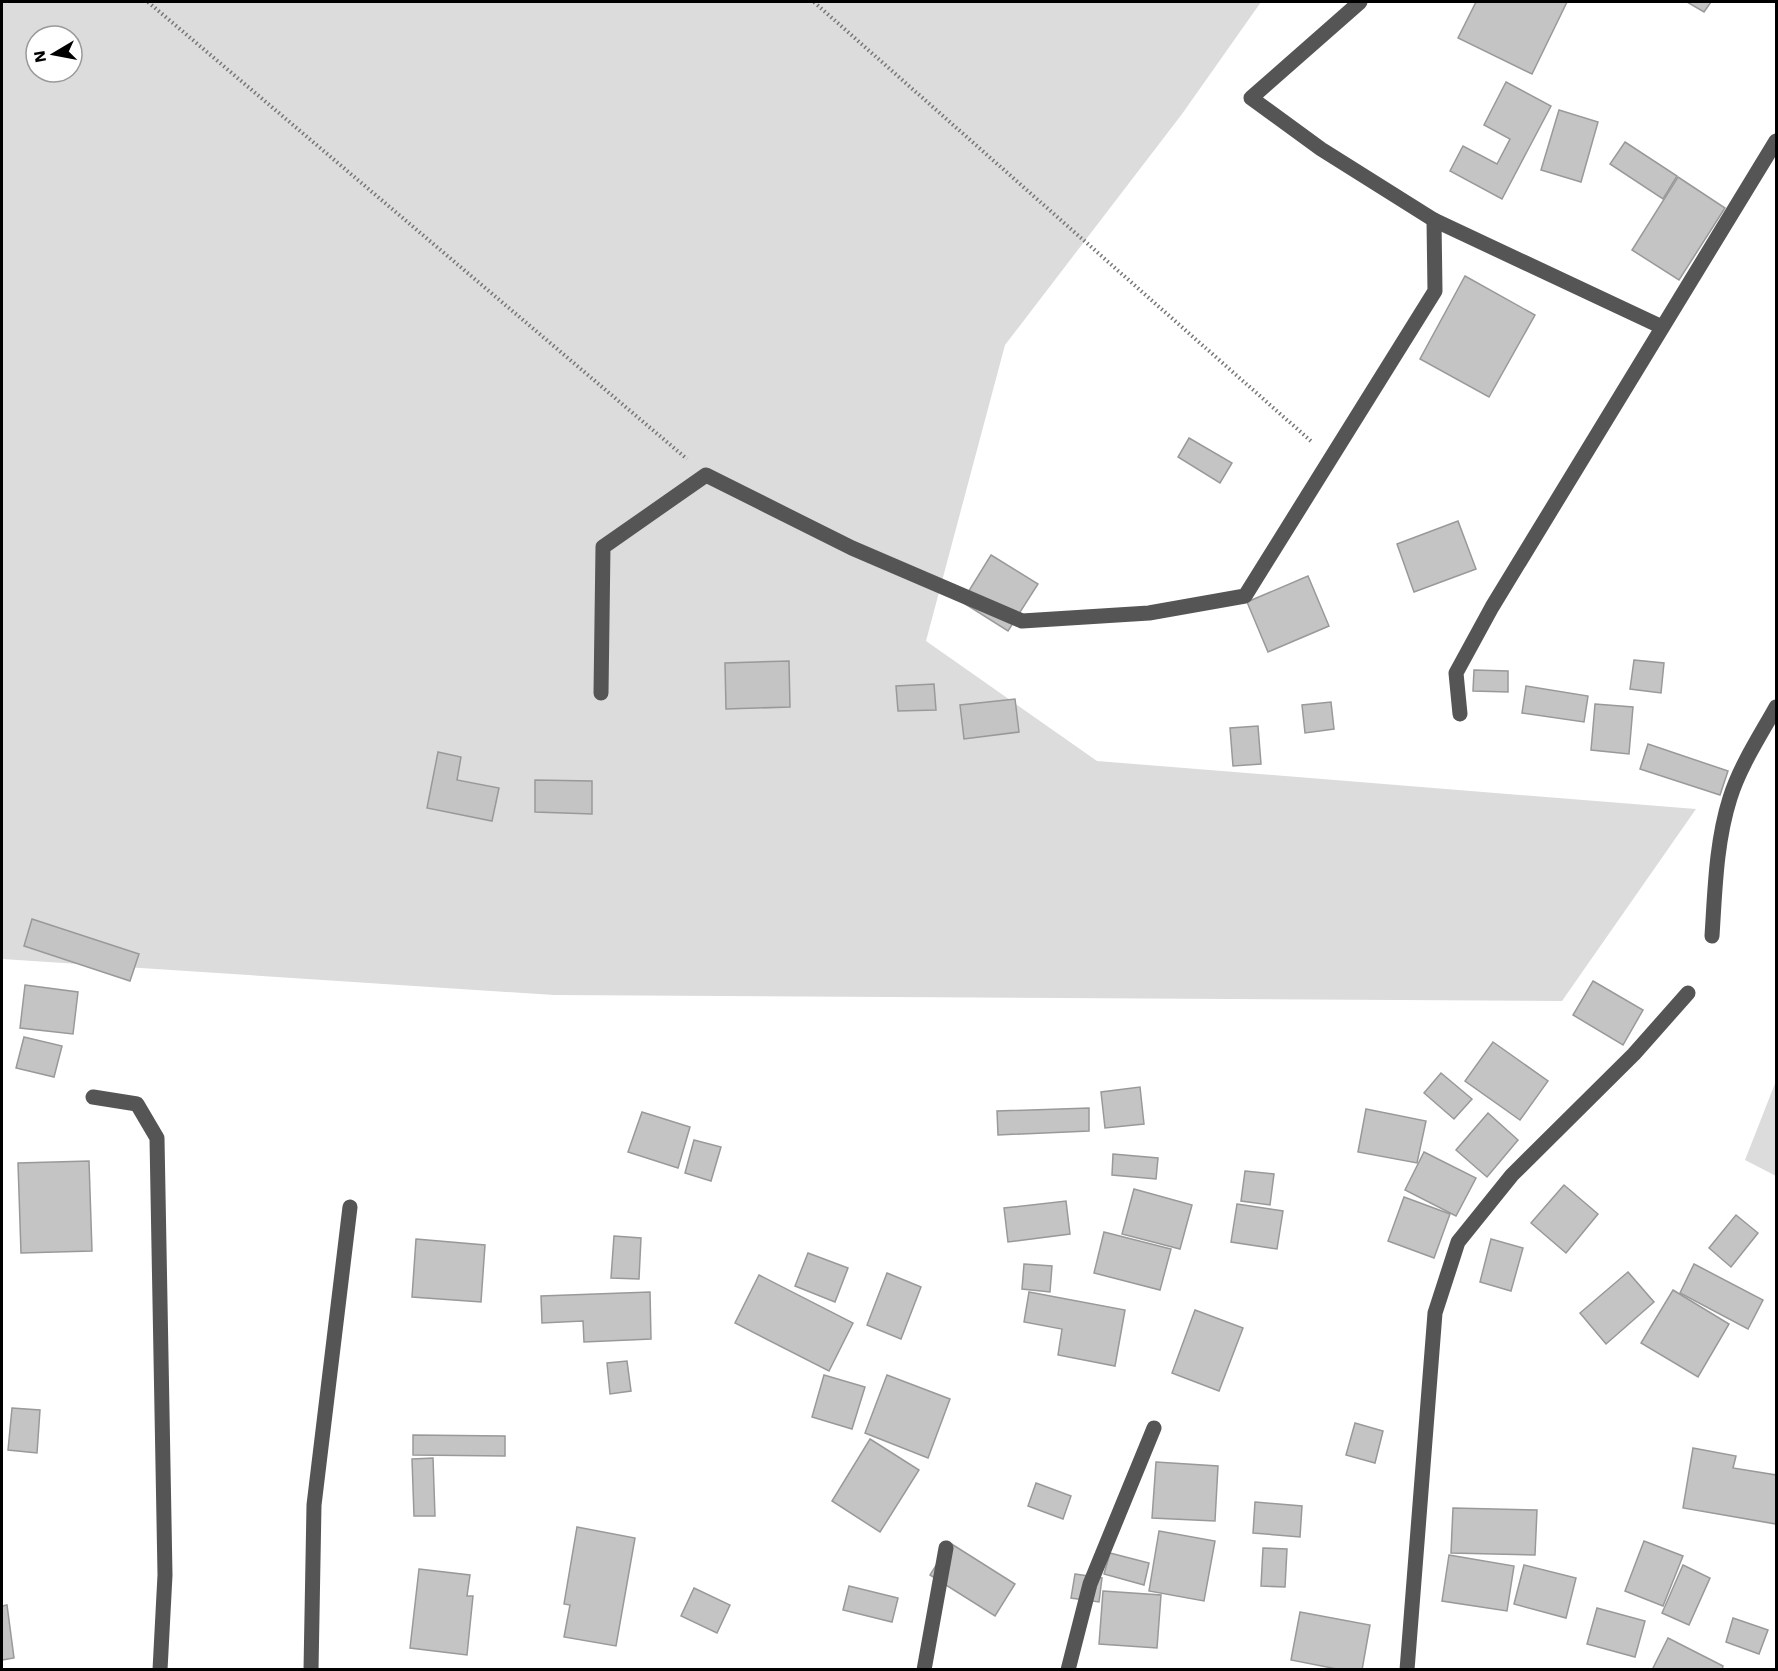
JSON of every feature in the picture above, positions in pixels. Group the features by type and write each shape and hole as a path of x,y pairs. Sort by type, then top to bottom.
{"street":[{"path":"1360,2 1251,98 1320,149 1434,220 1662,327"},
{"path":"1460,714 1456,673 1492,607 1776,141"},
{"path":"601,693 603,547 705,476 852,548 1022,621 1149,613 1245,596 1435,291 1434,220"},
{"path":"1712,936 1717,860 1730,798 1749,756 1776,707"},
{"path":"1407,1670 1435,1313 1458,1242 1512,1174 1634,1054 1688,993"},
{"path":"93,1098 137,1104 157,1138 165,1575 160,1670"},
{"path":"311,1670 314,1505 350,1207"},
{"path":"1068,1670 1090,1584 1154,1428"},
{"path":"924,1670 946,1548"}],"path":[{"path":"148,2 705,476"},
{"path":"814,2 1330,459"}],"shaded area":[{"path":"2,2 1261,2 1182,114 1005,345 926,641 1097,761 1696,809 1562,1001 554,995 2,959"},
{"path":"1776,1081 1776,1176 1745,1160"}],"building":[{"path":"1476,2 1567,2 1532,74 1458,38"},
{"path":"1687,2 1711,2 1704,12"},
{"path":"1506,82 1551,106 1502,199 1450,171 1463,146 1497,164 1510,139 1484,125"},
{"path":"1559,110 1598,122 1581,182 1541,170"},
{"path":"1625,142 1677,176 1663,199 1610,164"},
{"path":"1678,177 1725,208 1679,280 1632,250"},
{"path":"1465,276 1535,315 1489,397 1420,359"},
{"path":"1189,438 1232,463 1220,483 1178,457"},
{"path":"1458,521 1476,569 1414,592 1397,544"},
{"path":"991,555 1038,584 1008,631 962,602"},
{"path":"1308,576 1329,626 1268,652 1247,602"},
{"path":"1634,660 1664,663 1661,693 1630,689"},
{"path":"789,661 790,707 726,709 725,663"},
{"path":"1474,670 1508,671 1508,692 1473,691"},
{"path":"934,684 936,710 898,711 896,686"},
{"path":"1526,686 1588,696 1584,722 1522,713"},
{"path":"1015,699 1019,732 964,739 960,705"},
{"path":"1331,702 1334,729 1305,733 1302,705"},
{"path":"1595,704 1633,707 1629,754 1591,750"},
{"path":"1258,726 1261,764 1233,766 1230,728"},
{"path":"1648,744 1728,771 1720,795 1640,769"},
{"path":"438,752 461,757 457,780 499,788 492,821 427,808"},
{"path":"535,780 592,781 592,814 535,812"},
{"path":"32,919 139,954 130,981 24,946"},
{"path":"1593,981 1643,1010 1623,1045 1573,1015"},
{"path":"25,985 78,992 73,1034 20,1028"},
{"path":"24,1037 62,1046 54,1077 16,1068"},
{"path":"1493,1042 1548,1081 1520,1120 1465,1081"},
{"path":"1441,1073 1472,1099 1454,1119 1424,1093"},
{"path":"1140,1087 1144,1124 1105,1128 1101,1092"},
{"path":"1089,1108 1089,1131 998,1135 997,1111"},
{"path":"1366,1109 1426,1121 1417,1163 1358,1152"},
{"path":"642,1112 690,1127 678,1168 628,1152"},
{"path":"1488,1113 1518,1140 1487,1177 1456,1150"},
{"path":"694,1140 721,1147 711,1181 685,1173"},
{"path":"1424,1152 1476,1178 1456,1216 1405,1190"},
{"path":"1113,1154 1158,1158 1156,1179 1112,1175"},
{"path":"89,1161 92,1251 21,1253 18,1163"},
{"path":"1245,1171 1274,1174 1270,1205 1241,1201"},
{"path":"1564,1185 1598,1214 1566,1253 1531,1223"},
{"path":"1134,1189 1192,1205 1180,1249 1122,1234"},
{"path":"1404,1197 1450,1214 1434,1258 1388,1241"},
{"path":"1066,1201 1070,1234 1008,1242 1004,1208"},
{"path":"1237,1204 1283,1211 1277,1249 1231,1242"},
{"path":"1736,1215 1758,1233 1731,1267 1709,1248"},
{"path":"1104,1232 1171,1249 1160,1290 1094,1273"},
{"path":"614,1236 641,1238 639,1279 611,1278"},
{"path":"416,1239 485,1245 481,1302 412,1297"},
{"path":"1491,1239 1523,1248 1511,1291 1480,1282"},
{"path":"808,1253 848,1268 835,1302 795,1286"},
{"path":"1024,1264 1052,1266 1050,1292 1022,1289"},
{"path":"1694,1264 1763,1300 1748,1329 1680,1293"},
{"path":"1628,1272 1654,1302 1606,1344 1580,1313"},
{"path":"887,1273 921,1287 901,1339 867,1325"},
{"path":"759,1275 853,1323 829,1371 735,1323"},
{"path":"1673,1290 1729,1324 1698,1377 1641,1343"},
{"path":"650,1292 651,1339 584,1342 583,1321 542,1323 541,1296"},
{"path":"1029,1292 1125,1310 1115,1366 1058,1355 1062,1329 1024,1322"},
{"path":"1195,1310 1243,1328 1219,1391 1172,1373"},
{"path":"627,1361 631,1391 610,1394 607,1363"},
{"path":"824,1375 865,1387 852,1429 812,1417"},
{"path":"887,1375 950,1399 928,1458 865,1433"},
{"path":"12,1408 40,1410 37,1453 8,1450"},
{"path":"1355,1423 1383,1431 1375,1463 1346,1455"},
{"path":"413,1435 505,1436 505,1456 413,1455"},
{"path":"870,1439 919,1470 880,1532 832,1501"},
{"path":"1693,1448 1736,1456 1733,1468 1776,1475 1776,1524 1683,1508"},
{"path":"433,1458 435,1516 414,1516 412,1459"},
{"path":"1156,1462 1218,1466 1215,1521 1152,1518"},
{"path":"1036,1483 1071,1496 1063,1519 1028,1506"},
{"path":"1255,1502 1302,1506 1300,1537 1253,1533"},
{"path":"1453,1508 1537,1510 1535,1555 1451,1553"},
{"path":"577,1527 635,1538 616,1646 564,1637 570,1605 564,1604"},
{"path":"1159,1531 1215,1541 1204,1601 1149,1591"},
{"path":"1644,1541 1683,1556 1663,1606 1625,1591"},
{"path":"950,1543 1015,1584 995,1616 930,1575"},
{"path":"1263,1548 1287,1549 1285,1587 1261,1586"},
{"path":"1110,1553 1149,1563 1144,1585 1104,1574"},
{"path":"1449,1555 1514,1566 1507,1611 1442,1601"},
{"path":"1524,1565 1576,1578 1566,1618 1514,1604"},
{"path":"1683,1565 1710,1578 1689,1625 1662,1613"},
{"path":"419,1569 470,1575 467,1596 473,1596 467,1655 410,1648"},
{"path":"1075,1574 1102,1578 1099,1602 1071,1598"},
{"path":"849,1586 898,1598 892,1622 843,1610"},
{"path":"694,1588 730,1605 717,1633 681,1616"},
{"path":"1103,1591 1161,1595 1157,1648 1099,1644"},
{"path":"7,1605 14,1658 2,1660 2,1606"},
{"path":"1597,1608 1645,1621 1635,1657 1587,1644"},
{"path":"1300,1612 1370,1625 1362,1670 1342,1670 1291,1660"},
{"path":"1733,1618 1768,1630 1759,1654 1726,1642"},
{"path":"1668,1638 1723,1666 1722,1670 1652,1670"}]}
